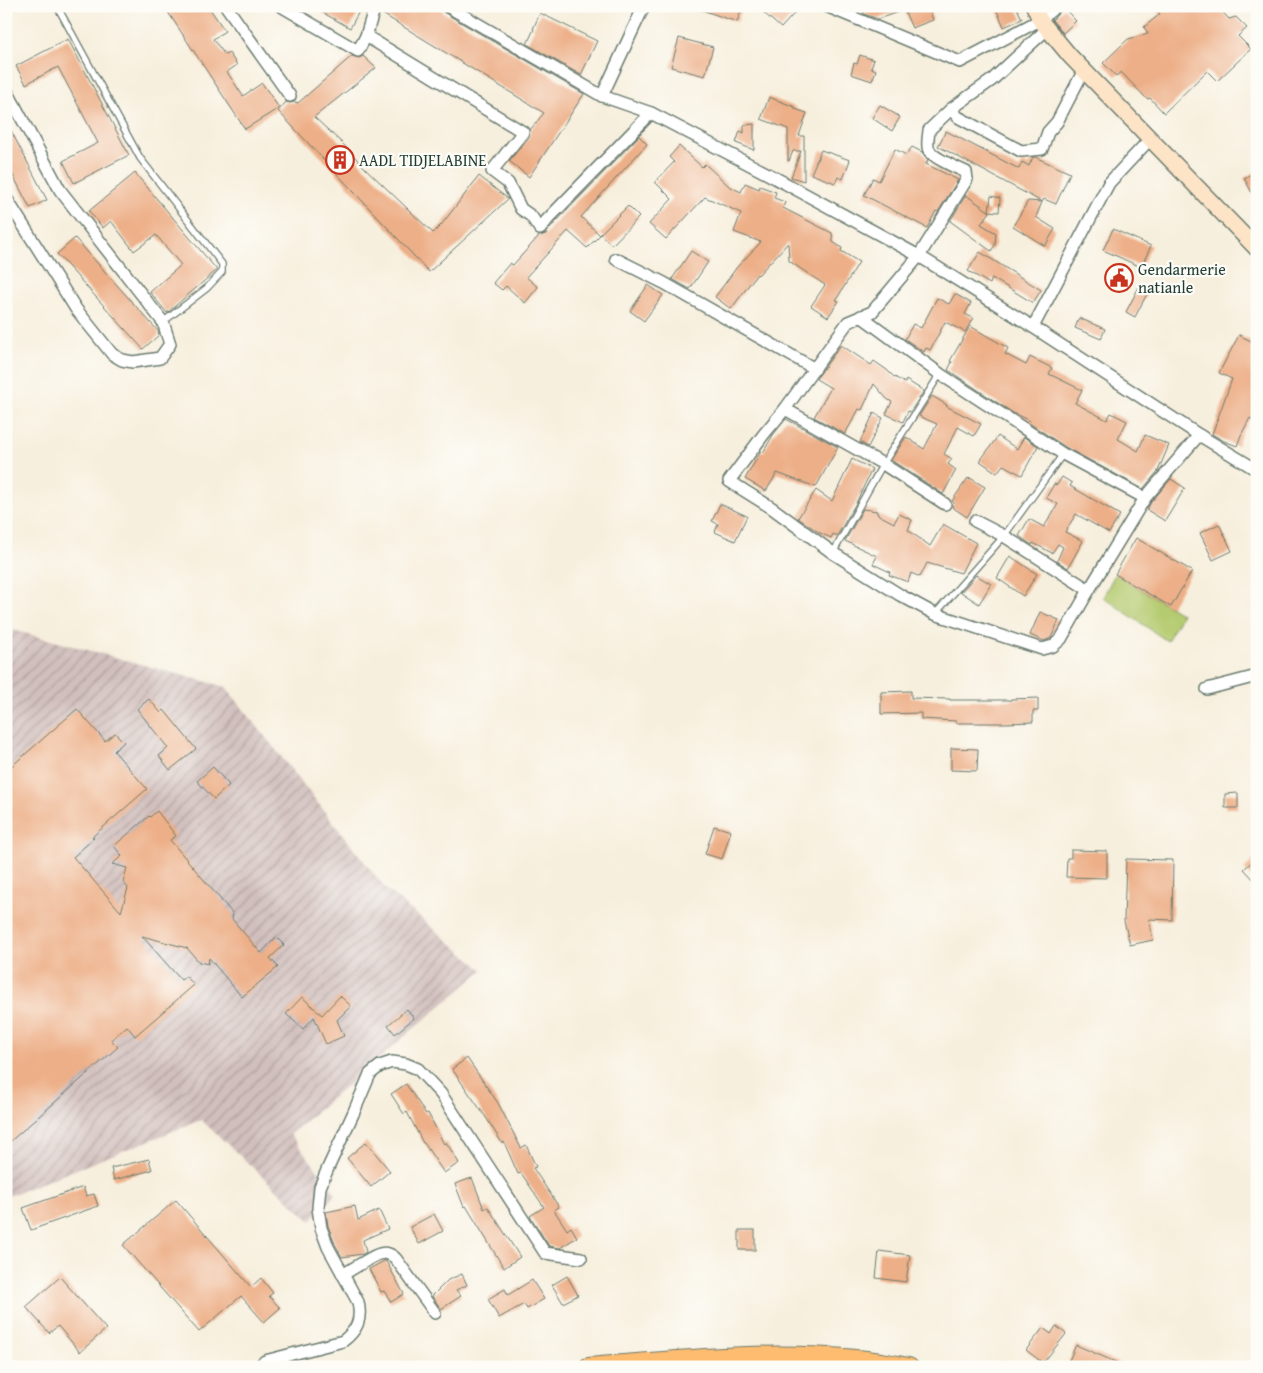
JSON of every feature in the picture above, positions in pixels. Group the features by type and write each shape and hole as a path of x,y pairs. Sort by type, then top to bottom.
{"highway":[{"path":"588,1367 725,1357 782,1355 857,1359 909,1367"}],"main road":[{"path":"1034,6 1044,24 1070,56 1257,249"}],"street":[{"path":"226,6 290,96"},
{"path":"281,6 358,51 366,36 375,6"},
{"path":"447,6 602,96 651,113 919,256 1257,470"},
{"path":"602,96 644,6"},
{"path":"826,6 960,62 1044,24"},
{"path":"1056,6 1044,24 992,80 951,110 929,130 928,147 930,152 945,163 966,172 967,179 919,256 872,312 848,322 729,482 772,508 833,553 900,595 936,614 1042,649 1053,646 1061,639 1145,498 1199,434"},
{"path":"366,36 523,132 492,171 508,183 521,209 531,216 540,229 651,113"},
{"path":"951,110 958,117 1021,151 1042,149 1048,132 1056,122 1084,70"},
{"path":"6,89 60,190 163,322 170,344 160,358 134,362 122,360 112,354 76,309 6,198"},
{"path":"1033,327 1109,182 1150,139"},
{"path":"616,259 664,283 814,369"},
{"path":"861,316 940,374 1063,454 1145,498"},
{"path":"785,409 882,464 945,504"},
{"path":"974,521 1004,536 1089,590"},
{"path":"1207,689 1257,676"},
{"path":"258,1367 265,1361 343,1341 350,1335 359,1320 358,1302 328,1248 321,1228 318,1208 320,1187 328,1168 370,1074 380,1066 392,1062 406,1064 418,1069 441,1094 544,1253 581,1258"},
{"path":"343,1275 378,1254 390,1254 435,1312"}],"lane":[{"path":"57,6 140,158 222,264 222,272 207,288 163,322"},
{"path":"833,553 882,464 940,374"},
{"path":"936,614 1004,536 1063,454"}],"shaded area":[{"path":"6,628 226,687 386,889 483,970 290,1134 336,1194 311,1221 201,1120 6,1197"}],"green space":[{"path":"1115,574 1182,614 1167,641 1103,597"}],"building":[{"path":"164,6 208,6 225,31 213,39 225,55 229,53 237,65 227,72 243,96 262,83 279,108 245,129"},
{"path":"311,6 362,6 350,28"},
{"path":"382,6 440,6 443,12 584,94 529,177 509,161 529,137 530,130 544,113 381,13"},
{"path":"696,6 743,6 737,22 696,8"},
{"path":"756,6 801,6 781,28"},
{"path":"861,6 928,6 933,20 912,28 904,10 878,19 864,14"},
{"path":"995,6 1016,6 1022,19 1004,27"},
{"path":"1152,6 1217,6 1229,19 1236,17 1247,28 1238,36 1251,49 1217,81 1207,71 1164,113 1150,98 1147,99 1121,72 1116,76 1103,63 1128,39 1148,34 1144,27 1160,14"},
{"path":"1064,8 1076,21 1063,33 1052,20"},
{"path":"540,13 597,41 581,75 527,44"},
{"path":"679,38 713,47 705,76 671,67"},
{"path":"68,39 129,155 74,183 63,161 98,143 58,67 26,84 16,66"},
{"path":"860,55 874,60 871,68 876,70 872,81 851,74 854,63 857,64"},
{"name":"AADL TIDJELABINE","path":"352,56 359,58 363,56 376,68 314,117 433,233 479,176 508,199 429,272 278,111 286,102 298,103"},
{"path":"769,97 807,113 799,136 804,136 804,181 791,177 801,151 793,151 788,161 788,129 761,119"},
{"path":"880,105 900,117 892,131 872,118"},
{"path":"6,121 47,200 30,208 6,162"},
{"path":"754,124 754,150 736,143 740,131 744,133 744,125"},
{"path":"946,131 1019,169 1022,162 1029,166 1033,157 1035,157 1070,173 1056,204 1044,199 1042,202 938,146"},
{"path":"639,136 647,144 581,217 600,235 587,248 568,231 526,277 538,287 525,303 506,286 502,290 493,283 510,263 513,265 539,236 546,234"},
{"path":"679,146 702,167 705,164 729,186 741,192 745,183 759,189 760,186 776,192 774,198 785,202 783,208 832,233 833,242 842,248 841,251 859,262 836,300 839,301 828,317 811,306 825,285 789,261 788,243 757,274 731,309 715,297 737,267 761,242 734,232 741,213 705,197 666,239 649,224 672,199 655,182 674,162 669,157"},
{"path":"912,147 922,152 928,160 926,164 958,180 938,212 936,211 927,228 864,195 873,178 879,181 895,149 906,155"},
{"path":"821,150 850,160 843,179 838,177 835,183 811,174"},
{"path":"1257,171 1257,202 1244,178"},
{"path":"135,173 217,270 167,313 150,292 181,265 156,235 134,251 111,221 103,228 89,211"},
{"path":"966,195 990,212 981,224 996,233 995,245 991,251 950,221"},
{"path":"991,196 1000,198 999,212 989,211"},
{"path":"1028,201 1042,202 1036,217 1055,229 1045,246 1013,226"},
{"path":"628,206 639,217 612,245 600,234"},
{"path":"1113,229 1151,246 1141,267 1103,250"},
{"path":"75,238 158,331 159,335 143,349 57,254"},
{"path":"691,251 708,262 690,289 672,279"},
{"path":"980,252 1041,290 1033,303 992,278 990,284 968,271"},
{"path":"648,285 663,295 644,321 630,311"},
{"path":"1139,287 1148,292 1135,317 1126,312"},
{"path":"955,294 971,303 965,314 973,318 965,332 945,322 930,350 926,348 924,352 905,339 913,324 921,328 937,298 949,304"},
{"path":"1079,318 1105,329 1101,339 1075,328"},
{"path":"970,326 1008,348 1005,354 1026,365 1030,357 1052,368 1049,374 1082,390 1075,403 1107,420 1111,413 1127,421 1118,439 1138,451 1145,435 1169,445 1158,471 1143,489 1067,448 1029,423 1030,421 1013,413 948,370 952,362 950,361"},
{"path":"1239,335 1257,344 1257,422 1250,418 1237,446 1212,434 1232,379 1219,373"},
{"path":"841,345 871,365 874,361 893,376 905,383 906,380 924,391 910,412 908,411 903,422 886,414 892,402 874,384 862,410 859,409 845,434 814,417 831,388 816,379"},
{"path":"932,396 946,406 981,424 974,436 958,427 944,454 952,459 948,464 956,470 943,494 891,460 906,437 924,449 937,424 919,416"},
{"path":"874,413 883,418 868,447 860,442"},
{"path":"786,419 838,447 816,487 777,473 766,491 745,479 761,451 763,453 773,435"},
{"path":"998,436 1017,449 1024,437 1038,446 1022,475 1003,465 997,473 980,461"},
{"path":"852,459 872,469 856,503 837,536 833,534 831,538 798,518 816,490 832,501"},
{"path":"1062,477 1072,483 1070,486 1120,515 1109,533 1076,514 1065,532 1083,541 1068,568 1057,561 1063,547 1058,544 1052,553 1033,543 1032,545 1019,536 1029,519 1044,527 1058,504 1046,498 1054,484 1057,485"},
{"path":"968,478 985,487 967,517 952,507 954,503 952,501"},
{"path":"1171,479 1185,488 1165,521 1147,510 1151,502"},
{"path":"720,504 747,516 735,541 715,532 718,524 712,521"},
{"path":"863,509 877,511 877,514 894,523 899,514 912,520 908,530 930,546 943,524 976,543 961,573 927,563 920,577 911,573 908,582 889,575 890,572 873,564 877,556 845,541"},
{"path":"1219,524 1232,551 1213,560 1200,533"},
{"path":"1136,538 1192,571 1171,607 1115,574"},
{"path":"1010,556 1037,574 1023,596 997,578"},
{"path":"976,575 991,584 979,604 961,592"},
{"path":"1040,612 1059,620 1051,638 1044,641 1030,635"},
{"path":"911,691 911,698 1011,700 1038,698 1038,711 1033,711 1033,722 1005,723 956,723 956,721 921,719 921,713 881,714 881,692"},
{"path":"149,699 161,713 164,710 196,749 170,770 159,756 168,748 137,709"},
{"path":"77,709 105,741 115,733 124,742 114,751 147,789 92,837 94,838 73,857 121,912 128,888 123,882 127,868 112,864 122,856 114,846 157,811 176,836 170,840 233,914 232,919 261,953 276,937 284,945 270,958 278,967 242,997 209,958 208,964 199,962 187,948 142,936 181,980 186,976 194,985 135,1036 127,1026 111,1040 118,1047 6,1145 6,771"},
{"path":"951,748 978,749 977,771 951,770"},
{"path":"213,767 229,785 214,799 197,781"},
{"path":"1238,793 1238,808 1225,808 1225,794"},
{"path":"714,826 731,831 722,859 705,854"},
{"path":"1071,850 1107,851 1107,878 1066,877 1067,858 1071,858"},
{"path":"1257,857 1257,883 1244,869"},
{"path":"1126,859 1173,860 1172,920 1149,919 1153,940 1130,945 1124,921"},
{"path":"340,996 351,1006 337,1020 344,1036 326,1044 314,1017 303,1029 286,1014 302,997 322,1015"},
{"path":"407,1009 414,1018 395,1034 388,1025"},
{"path":"467,1058 498,1103 521,1148 526,1145 536,1167 533,1168 559,1207 554,1210 567,1230 571,1227 577,1237 560,1248 549,1246 530,1216 544,1207 521,1173 518,1174 504,1142 502,1143 452,1069"},
{"path":"406,1084 426,1114 428,1113 444,1144 446,1142 459,1163 444,1173 423,1143 407,1112 404,1114 391,1094"},
{"path":"366,1142 390,1171 371,1187 347,1158"},
{"path":"149,1159 152,1170 114,1180 111,1168"},
{"path":"472,1178 484,1209 488,1207 520,1257 504,1268 466,1206 464,1207 455,1184"},
{"path":"83,1187 86,1196 94,1194 98,1206 31,1230 23,1208"},
{"path":"176,1200 251,1287 261,1278 273,1293 269,1296 280,1308 264,1322 241,1296 199,1332 123,1245"},
{"path":"355,1206 358,1220 379,1210 388,1229 363,1240 366,1252 363,1254 342,1257 328,1226 326,1212"},
{"path":"434,1214 443,1231 419,1244 410,1227"},
{"path":"739,1230 755,1230 755,1250 739,1250"},
{"path":"879,1251 910,1255 906,1282 876,1278"},
{"path":"386,1261 404,1294 391,1302 384,1291 381,1292 369,1269"},
{"path":"462,1274 467,1285 456,1290 461,1296 441,1309 432,1296 448,1280"},
{"path":"567,1276 578,1295 563,1303 552,1285"},
{"path":"60,1277 106,1329 80,1352 58,1326 49,1333 26,1307"},
{"path":"532,1280 544,1299 527,1309 524,1304 499,1318 488,1299 505,1289 508,1295"},
{"path":"1056,1326 1066,1334 1043,1363 1026,1350 1043,1328 1051,1334"},
{"path":"1076,1345 1127,1367 1066,1367"}],"place":[{"name":"AADL TIDJELABINE","path":"340,160"},
{"name":"Gendarmerie natianle","path":"1119,278"}]}
